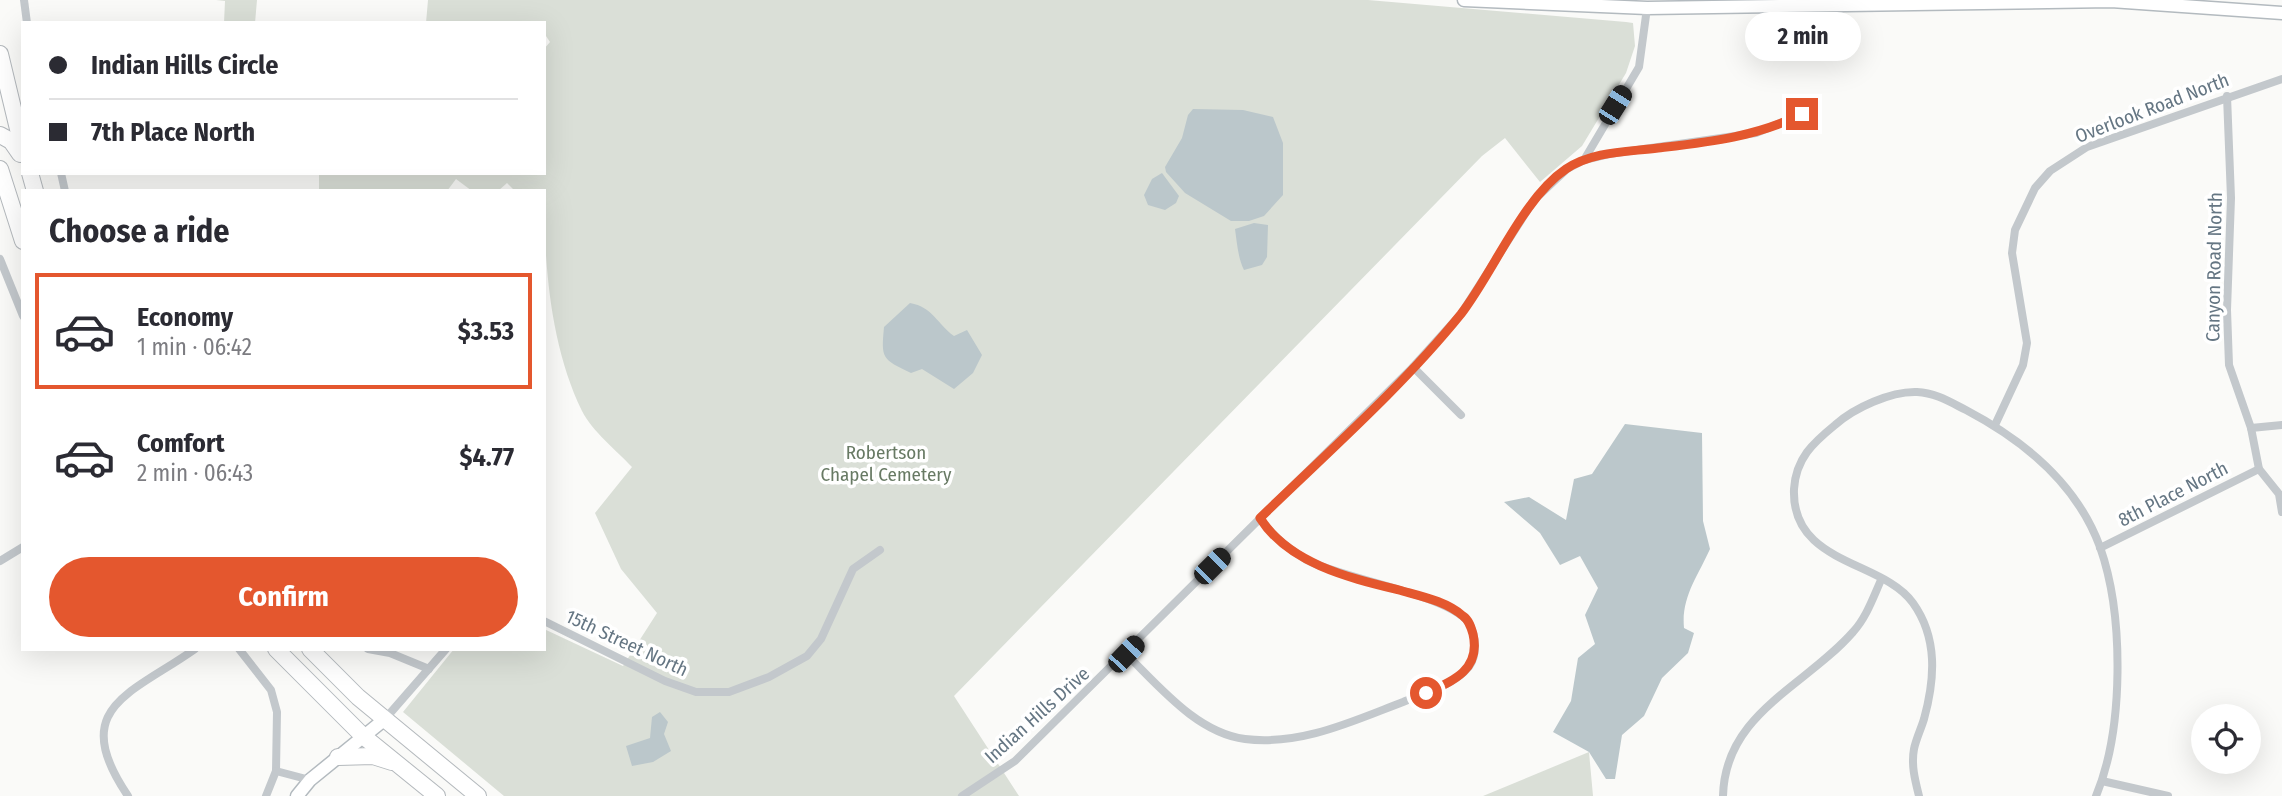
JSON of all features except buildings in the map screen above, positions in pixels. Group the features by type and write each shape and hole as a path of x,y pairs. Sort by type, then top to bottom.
{"highway":[{"path":"0,54 13,128 21,146"},
{"path":"0,135 15,145 21,156"},
{"path":"0,169 21,235"},
{"path":"278,651 363,736 437,796"},
{"path":"312,651 385,719 478,796"},
{"path":"338,757 373,756 398,764"}],"main road":[{"path":"1464,0 1647,8 2022,1 2211,3 2282,13"},
{"path":"297,796 310,780 385,719"}],"street":[{"path":"23,0 27,21"},
{"name":"Indian Hills Drive","path":"962,796 1015,761 1126,654 1413,367 1461,313 1534,200 1558,176 1584,159 1639,67 1647,8"},
{"name":"Overlook Road North","path":"1995,425 2023,365 2027,342 2012,253 2015,230 2035,188 2050,171 2087,147 2282,79"},
{"name":"Canyon Road North","path":"2227,96 2231,198 2227,310 2229,365 2251,428 2259,469 2281,493 2282,512"},
{"path":"1584,159 1732,138 1756,133 1802,114"},
{"path":"0,259 21,311"},
{"path":"1413,367 1461,415"},
{"path":"1919,796 1913,772 1914,749 1924,717 1934,663 1929,630 1912,601 1898,587 1826,551 1809,534 1798,513 1794,491 1797,469 1807,448 1842,418 1895,394 1917,392 1939,396 1995,425 2051,470 2087,517 2101,548 2119,646 2115,701 2102,782 2095,796"},
{"path":"2251,428 2282,425"},
{"name":"8th Place North","path":"2101,548 2259,469"},
{"path":"1126,654 1193,717 1223,733 1244,739 1290,739 1333,729 1449,684 1467,670 1476,649 1471,626 1465,617 1445,605 1348,577 1307,560 1283,542 1260,518"},
{"path":"0,561 21,548"},
{"name":"15th Street North","path":"546,622 665,681 696,692 729,692 769,677 807,656 821,639 853,569 880,550"},
{"path":"1723,796 1732,750 1743,731 1765,706 1853,632 1867,612 1881,580"},
{"path":"128,796 102,745 104,722 116,702 192,651"},
{"path":"241,651 271,690 277,712 276,771 265,796"},
{"path":"379,651 429,669"},
{"path":"385,719 444,651"},
{"path":"276,771 310,780"},
{"path":"2102,782 2168,796"}],"green space":[{"path":"216,0 257,0 255,21 224,21 225,1"},
{"name":"Robertson Chapel Cemetery","path":"428,0 1368,0 1633,23 1635,46 1626,73 1582,146 1540,182 1505,138 1482,156 954,696 1019,796 504,796 403,712 452,651 546,651 546,630 623,666 657,613 621,569 595,513 632,467 586,418 571,386 551,303 546,256 546,189 513,189 507,183 500,189 469,189 456,179 448,189 319,189 319,175 546,175 546,47 550,42 546,36 546,21 426,21"},
{"path":"1589,752 1593,796 1483,796"}],"shaded area":[{"path":"1193,109 1243,110 1273,117 1283,143 1283,195 1264,216 1249,221 1231,221 1185,193 1166,172 1165,167 1182,138 1188,115"},
{"path":"1162,173 1179,196 1176,203 1165,210 1148,205 1144,195 1152,179"},
{"path":"1254,223 1268,225 1267,257 1262,265 1244,270 1235,229"},
{"path":"910,303 930,312 954,336 967,330 982,355 973,373 954,389 922,369 911,373 886,357 883,346 884,327"},
{"path":"1625,424 1702,433 1703,521 1710,549 1691,587 1685,606 1684,628 1694,633 1688,653 1662,678 1644,716 1622,735 1615,779 1606,779 1589,752 1553,732 1571,701 1578,658 1595,644 1585,615 1598,588 1580,556 1560,565 1540,533 1504,502 1529,497 1566,520 1574,479 1592,474"},
{"path":"660,712 668,722 664,734 671,751 653,762 632,766 626,746 650,738 652,717"}],"route":[{"path":"1426,693 1449,684 1467,670 1476,649 1471,626 1465,617 1445,605 1348,577 1307,560 1266,527 1260,518 1413,367 1461,313 1534,200 1549,183 1567,169 1584,159 1609,154 1756,133 1802,114"}]}
